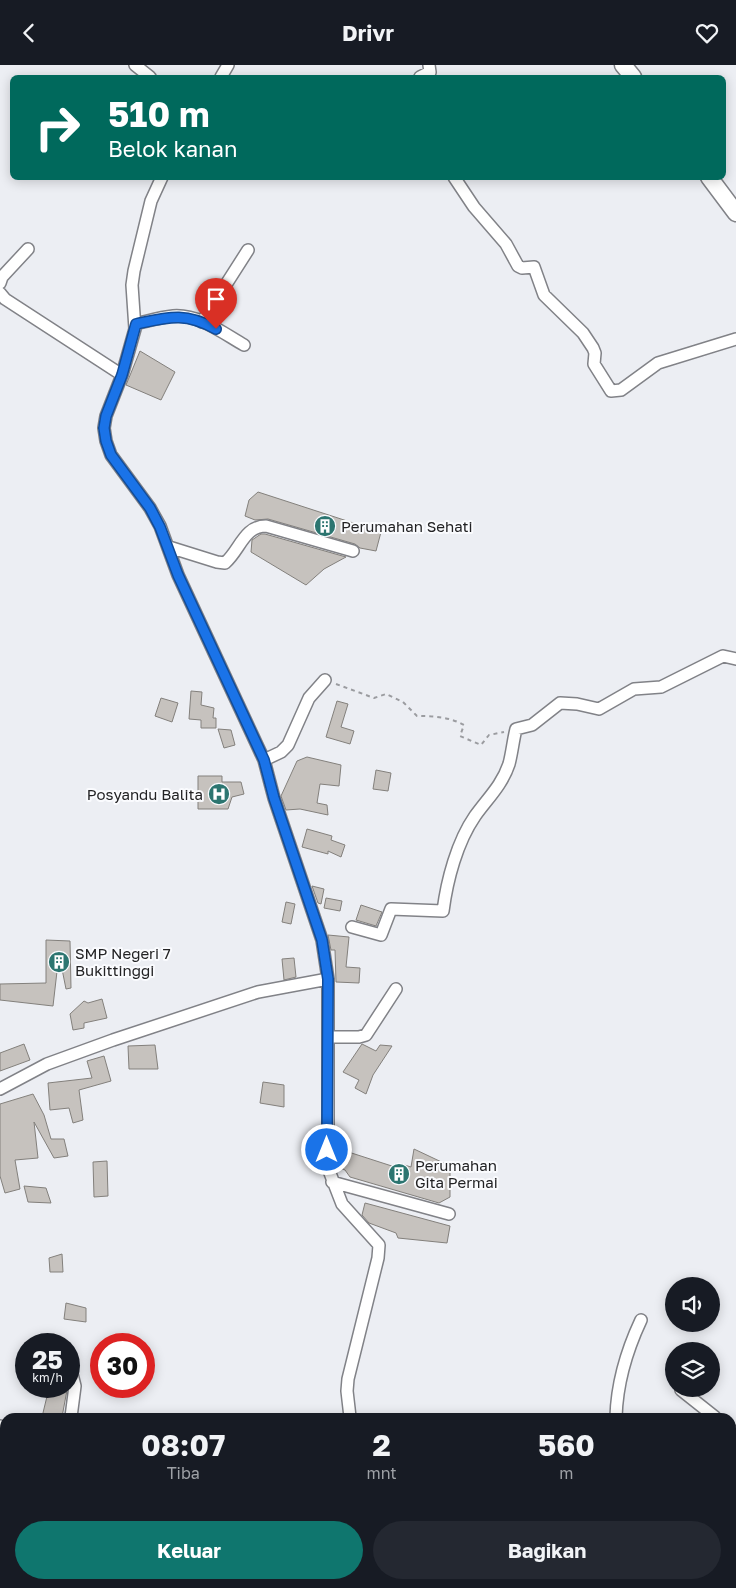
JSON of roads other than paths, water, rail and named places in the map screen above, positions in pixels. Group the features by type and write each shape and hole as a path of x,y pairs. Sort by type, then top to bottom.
{"street":[{"path":"135,65 148,75"},
{"path":"424,75 430,72 428,65"},
{"path":"623,65 631,75"},
{"path":"161,180 151,201 134,271 132,285 136,324 122,375 106,416 104,428 111,455 150,508 169,547 178,575 264,760 274,798 322,940 328,979 327,1150 332,1182 342,1204 379,1245 378,1258 348,1379 346,1391 349,1413"},
{"path":"456,180 474,207 506,244 518,266 522,269 534,267 544,295 588,341 596,353 594,364 611,391 621,390 658,363 736,339"},
{"path":"711,180 736,213"},
{"path":"0,283 2,277 28,249"},
{"path":"202,321 248,250"},
{"path":"0,293 5,299 122,375"},
{"path":"136,324 175,316 202,321 244,345"},
{"path":"169,547 217,563 225,563 250,529 256,526 266,526 352,551"},
{"path":"352,927 382,935 391,909 443,911 446,889 464,838 475,816 496,791 508,764 516,729 532,725 560,703 577,704 599,709 634,689 661,687 723,656 736,659"},
{"path":"264,760 281,752 288,745 309,698 325,680"},
{"path":"0,1089 48,1064 113,1039 258,992 328,979"},
{"path":"328,1037 360,1037 366,1035 396,989"},
{"path":"332,1182 448,1214"},
{"path":"616,1413 622,1369 628,1347 640,1320"},
{"path":"690,1397 710,1413"},
{"path":"72,1413 73,1398"}],"place":[{"name":"Perumahan Sehati","path":"325,526"},
{"name":"Posyandu Balita","path":"219,794"},
{"name":"SMP Negeri 7 Bukittinggi","path":"59,962"},
{"name":"Perumahan Gita Permai","path":"399,1174"}]}
